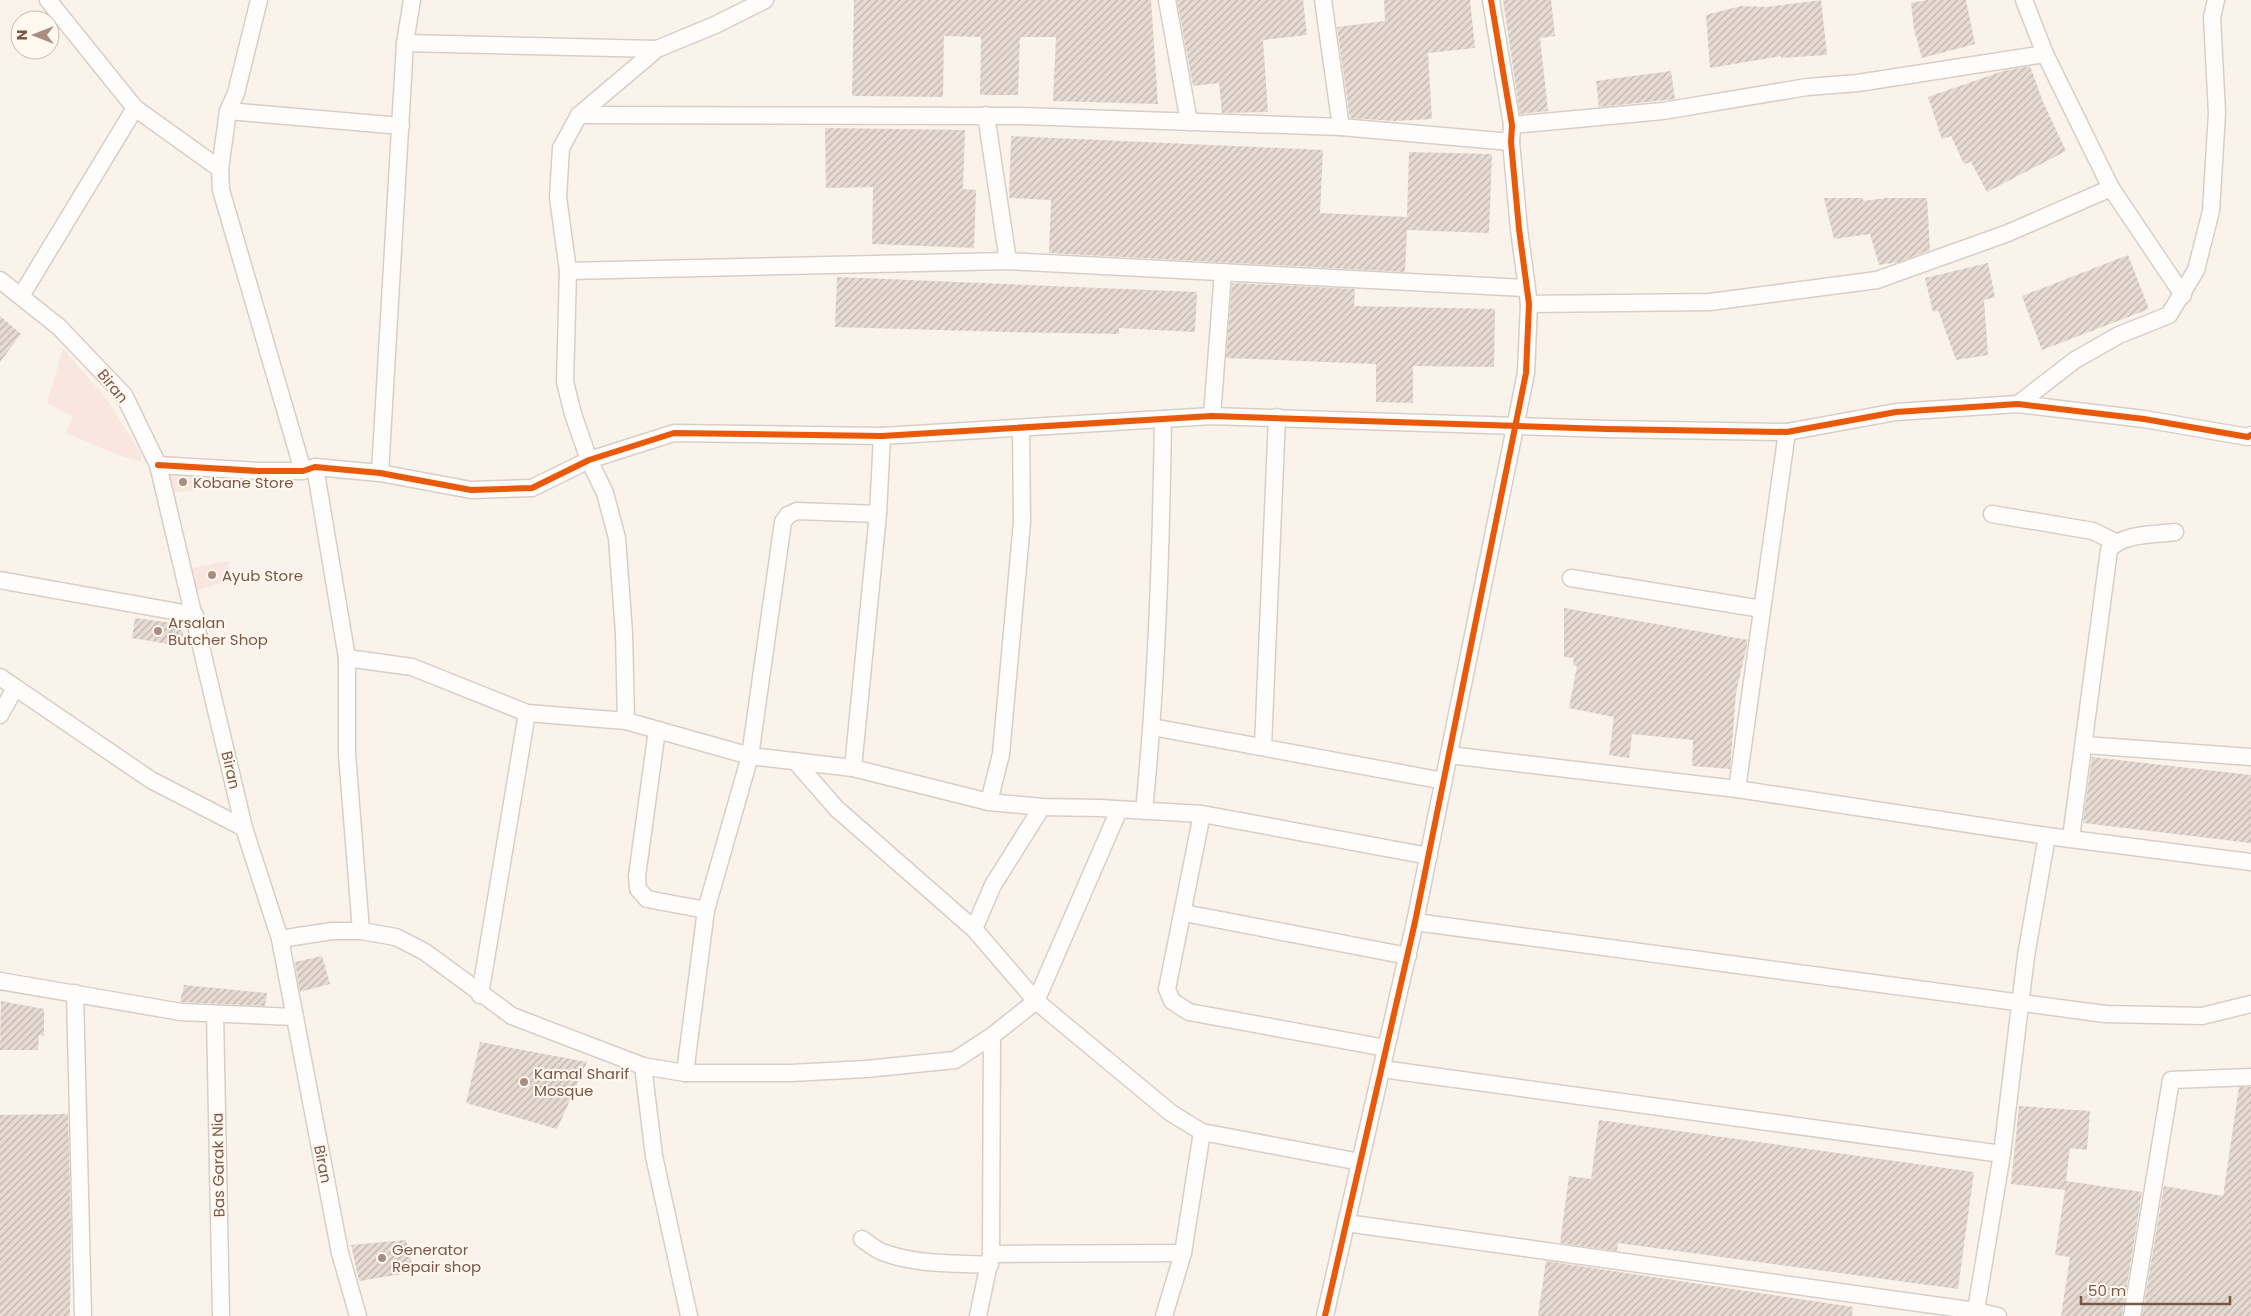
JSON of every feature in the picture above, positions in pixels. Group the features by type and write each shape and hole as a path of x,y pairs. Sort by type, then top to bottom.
{"street":[{"path":"48,0 135,108 220,169"},
{"path":"259,0 236,93 228,111 220,169 221,190 309,469 347,658 347,754 361,932"},
{"path":"380,473 406,43 412,0"},
{"path":"626,721 624,643 617,538 605,493 589,460 572,414 565,382 568,271 558,197 561,148 579,115 657,49 715,26 765,0"},
{"path":"1167,0 1189,122"},
{"path":"1323,0 1341,127"},
{"path":"1325,1316 1416,922 1526,373 1529,304 1525,288 1511,142 1512,125 1491,0"},
{"path":"2024,0 2045,54 2111,188 2183,295"},
{"path":"2018,404 2075,360 2119,335 2169,315 2183,295 2196,270 2211,211 2217,113 2212,17 2216,0"},
{"path":"406,43 657,49"},
{"path":"1512,125 1663,111 1807,87 1858,83 2045,54"},
{"path":"21,296 135,108"},
{"path":"228,111 401,126"},
{"path":"579,115 986,115 1341,127 1511,142"},
{"path":"986,115 1008,261"},
{"path":"1529,304 1710,302 1877,280 2008,233 2111,188"},
{"path":"568,271 1008,261 1525,288"},
{"path":"1212,416 1223,272"},
{"name":"Biran","path":"0,280 59,327 124,395 158,465 244,828 280,939 340,1253 358,1316"},
{"path":"158,465 258,471 309,469 380,473 471,490 532,488 589,460 674,433 882,436 1212,416 1516,424 1606,429 1787,432 1896,412 2018,404 2144,419 2250,438"},
{"path":"1263,746 1277,417"},
{"path":"1144,811 1152,727 1160,603 1163,419"},
{"path":"989,802 1001,754 1021,531 1022,428"},
{"path":"1737,789 1787,432"},
{"path":"853,768 878,514 882,436"},
{"path":"685,1073 706,910 750,756 783,522 788,516 797,512 878,514"},
{"path":"1992,514 2093,531 2115,542 2175,532"},
{"path":"2071,838 2085,745 2109,550 2115,542"},
{"path":"1571,578 1762,609"},
{"path":"0,580 195,615"},
{"path":"347,658 412,667 526,714 626,721 750,756 853,768 989,802 1042,807 1202,814 1429,856"},
{"path":"0,677 151,780 244,828"},
{"path":"0,714 15,688"},
{"path":"480,994 526,714"},
{"path":"1152,727 1263,746 1444,781"},
{"path":"657,730 637,876 638,889 647,899 706,910"},
{"path":"2085,745 2251,757"},
{"path":"1449,755 1737,789 2047,836 2251,862"},
{"path":"794,761 837,809 974,929 1036,1002 1171,1113 1202,1132 1360,1162"},
{"path":"974,929 992,885 1042,807"},
{"path":"280,939 332,932 361,932 396,937 425,952 512,1016 643,1066 685,1073 791,1073 866,1069 955,1060 992,1036 1036,1002 1120,810"},
{"path":"1202,814 1184,913 1167,990 1172,1001 1188,1012 1386,1048"},
{"path":"1976,1313 2002,1154 2020,1003 2047,836"},
{"path":"1184,913 1408,956"},
{"path":"1416,922 2105,1014 2202,1016 2251,1004"},
{"path":"0,981 181,1012 295,1017"},
{"path":"75,994 83,1316"},
{"name":"Bas Garak Nia","path":"215,1014 221,1316"},
{"path":"978,1316 991,1259 992,1036"},
{"path":"643,1066 654,1156 689,1316"},
{"path":"1382,1069 2002,1154"},
{"path":"2132,1316 2171,1080 2251,1077"},
{"path":"1164,1316 1183,1253 1202,1132"},
{"path":"1346,1223 1998,1316"},
{"path":"862,1239 883,1253 909,1259 991,1259 1183,1253"}],"shaded area":[{"path":"63,349 106,398 141,454 141,461 121,456 66,433 73,417 47,403"},
{"name":"Kobane Store","path":"169,473 195,473 195,491 173,492"},
{"name":"Ayub Store","path":"228,561 232,581 196,590 191,568"}],"building":[{"path":"854,0 1151,0 1158,104 1053,101 1056,37 1020,37 1018,95 980,95 981,37 944,36 943,97 852,96"},
{"path":"1177,0 1303,0 1307,35 1263,40 1268,112 1222,113 1219,83 1193,86"},
{"path":"1384,0 1470,0 1475,48 1428,53 1432,119 1394,121 1350,118 1337,27 1385,21"},
{"path":"1503,0 1551,0 1555,36 1540,38 1548,111 1520,114"},
{"path":"1821,0 1827,55 1781,58 1781,56 1710,68 1706,15 1741,6 1767,7"},
{"path":"1927,0 1966,0 1975,44 1922,58 1914,29 1911,3"},
{"path":"2030,66 2043,102 2066,151 1987,192 1971,162 1964,164 1951,136 1942,139 1928,97 2003,71"},
{"path":"1671,71 1675,99 1599,107 1596,81"},
{"path":"825,128 965,130 963,189 976,190 974,248 872,244 873,187 826,188"},
{"path":"1011,136 1323,150 1320,213 1407,217 1409,152 1492,154 1489,233 1407,230 1405,272 1049,253 1051,200 1009,198"},
{"path":"1824,198 1863,198 1863,201 1887,198 1927,198 1930,250 1899,262 1879,265 1870,234 1834,239"},
{"path":"2128,255 2149,309 2042,350 2022,296"},
{"path":"1988,263 1995,297 1984,300 1988,355 1956,360 1938,310 1933,312 1925,278"},
{"path":"837,277 1197,292 1195,332 1119,328 1119,334 835,327"},
{"path":"1232,283 1355,289 1354,306 1495,309 1494,367 1413,366 1413,403 1376,402 1376,364 1226,358"},
{"path":"0,316 21,334 0,362"},
{"path":"1564,608 1748,640 1736,693 1730,769 1692,766 1693,740 1632,734 1629,758 1609,755 1614,717 1569,708 1577,666 1573,665 1574,658 1564,657"},
{"name":"Arsalan Butcher Shop","path":"135,618 180,624 187,647 132,638"},
{"path":"2092,757 2251,775 2251,843 2083,823"},
{"path":"322,956 330,984 300,992 295,962"},
{"path":"184,985 267,993 265,1006 180,1002"},
{"path":"1,1001 44,1009 44,1036 39,1035 38,1050 0,1050"},
{"name":"Kamal Sharif Mosque","path":"480,1042 587,1062 557,1129 466,1103"},
{"path":"2239,1087 2251,1087 2251,1316 2142,1316 2164,1186 2223,1196"},
{"path":"2019,1106 2090,1111 2087,1150 2070,1148 2065,1189 2066,1181 2142,1192 2122,1316 2061,1316 2070,1257 2055,1255 2065,1190 2011,1184"},
{"path":"68,1114 71,1224 70,1316 0,1316 0,1115"},
{"path":"1599,1120 1974,1172 1958,1289 1618,1243 1617,1251 1560,1243 1569,1176 1591,1179"},
{"name":"Generator Repair shop","path":"406,1240 414,1272 359,1281 351,1245"},
{"path":"1546,1261 1853,1307 1852,1316 1538,1316"}],"cycle path":[{"path":"1325,1316 1415,922 1526,373 1529,304 1519,229 1511,142 1512,125 1491,0"},
{"path":"158,465 258,471 303,471 315,467 380,473 471,490 532,488 589,460 674,433 882,436 1212,416 1606,429 1787,432 1896,412 2018,404 2144,419 2248,437 2251,435"}],"place":[{"name":"Kobane Store","path":"183,482"},
{"name":"Ayub Store","path":"212,575"},
{"name":"Arsalan Butcher Shop","path":"158,631"},
{"name":"Kamal Sharif Mosque","path":"524,1082"},
{"name":"Generator Repair shop","path":"382,1258"}]}
